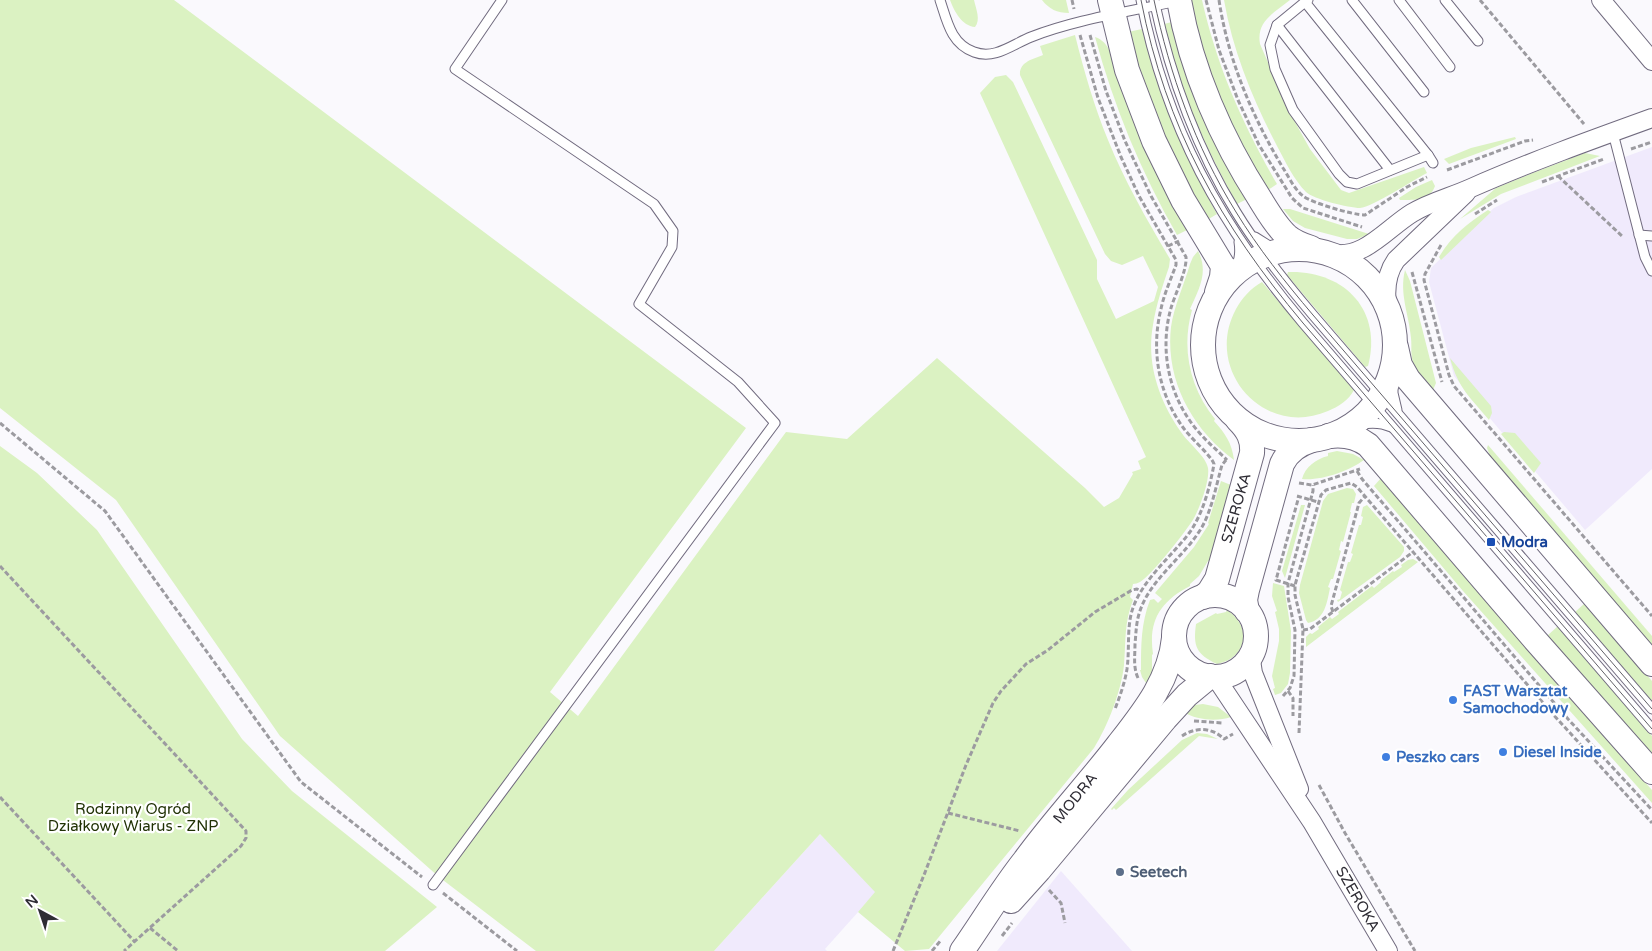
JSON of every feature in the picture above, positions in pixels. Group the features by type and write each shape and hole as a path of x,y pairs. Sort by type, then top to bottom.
{"main road":[{"path":"1179,0 1187,34 1219,124 1258,197 1280,228 1294,241 1354,265 1379,290 1393,322 1398,362 1408,379 1652,664"},
{"path":"1112,8 1127,70 1154,141 1186,205 1222,262 1222,277 1205,322 1202,340 1203,358 1214,392 1237,419 1260,433 1294,441 1329,435 1350,436 1368,445 1560,669 1652,772"},
{"path":"1215,298 1231,276 1244,265 1268,254 1321,251"},
{"path":"1247,611 1246,596 1282,464 1293,449 1329,435 1360,419 1378,400 1393,367 1395,340"},
{"name":"SZEROKA","path":"1203,597 1217,580 1252,452 1250,434 1237,419"},
{"path":"1218,595 1239,603 1247,611 1253,621 1255,632 1253,650 1247,660 1234,671 1224,675 1210,676 1195,671 1179,655 1174,638 1175,627 1182,611 1190,603 1203,597 1218,595"},
{"name":"MODRA","path":"962,951 1024,860 1090,781 1144,711 1167,669 1174,638"},
{"name":"MODRA","path":"966,951 1039,870 1171,712 1210,676"}],"street":[{"path":"1601,0 1652,61"},
{"path":"1321,251 1344,255 1364,249 1413,212 1434,202 1506,172 1652,118"},
{"path":"1387,306 1387,281 1390,270 1396,260 1469,189"},
{"name":"SZEROKA","path":"1253,650 1251,660 1253,672 1312,822"},
{"name":"SZEROKA","path":"1210,676 1220,684 1312,822 1388,951"}],"lane":[{"path":"433,885 775,423 738,382 639,304 672,247 673,231 654,204 454,69 502,0"},
{"path":"940,0 954,38 968,50 982,54 1000,52 1030,37 1112,8 1179,0"},
{"path":"1352,0 1424,92"},
{"path":"1398,0 1450,67"},
{"path":"1445,0 1478,41"},
{"path":"1428,154 1356,184 1347,182 1339,174 1293,110 1275,68 1270,45 1277,25 1306,1 1428,154 1433,163"},
{"path":"1154,3 1168,58 1187,115 1219,182 1246,228 1268,254 1294,312 1378,400 1400,417 1652,710"},
{"path":"1142,4 1157,67 1179,128 1206,186 1239,243 1240,255 1231,276"},
{"path":"1277,25 1390,170"},
{"path":"1613,133 1645,257 1652,271"},
{"path":"1246,228 1263,244 1271,247 1268,254"},
{"path":"1236,235 1268,254"},
{"path":"1639,235 1652,236"},
{"path":"1393,367 1393,393 1400,417"},
{"path":"1378,400 1396,431 1652,729"},
{"path":"1329,435 1363,424 1375,423 1386,425 1396,431"}],"path":[{"path":"1206,0 1219,50 1238,100 1259,145 1292,198 1303,208 1366,228"},
{"path":"1480,0 1586,126"},
{"path":"1080,34 1098,98 1118,150 1139,196 1176,260 1158,325 1157,361 1163,389 1181,425 1212,459 1214,464 1196,523 1141,591 1131,616 1125,681 1113,715"},
{"path":"1090,35 1106,91 1128,149 1154,202 1186,257 1185,266 1170,313 1166,338 1167,363 1173,388 1181,406 1192,423 1231,463"},
{"path":"1540,182 1558,176 1645,257"},
{"path":"1473,215 1502,198"},
{"path":"1444,241 1424,278 1449,375 1453,383 1652,616"},
{"path":"1409,269 1413,276 1444,387"},
{"path":"0,423 105,511 301,782 518,951"},
{"path":"1140,681 1136,672 1135,659 1136,627 1142,606 1153,587 1187,548 1202,527 1209,511 1222,465 1226,460"},
{"path":"1299,483 1313,485 1364,467"},
{"path":"1357,471 1568,719 1652,810"},
{"path":"1299,736 1303,630 1302,618 1295,593 1296,586 1318,502 1324,491 1348,483 1354,484 1556,718 1652,823"},
{"path":"1280,697 1290,688 1294,676 1295,630 1288,597 1288,584 1311,500 1313,485"},
{"path":"1296,586 1276,580 1297,496 1318,502"},
{"path":"1333,612 1331,606 1359,503 1365,496"},
{"path":"1303,630 1310,629 1413,552"},
{"path":"0,566 246,831 246,838 241,846 124,951"},
{"path":"893,951 974,747 993,703 1001,691 1026,664 1048,650 1095,612 1132,590 1137,589 1141,591"},
{"path":"1289,707 1300,707"},
{"path":"1190,719 1218,723 1229,721"},
{"path":"1316,778 1345,833 1415,951"},
{"path":"0,796 135,942"},
{"path":"948,813 1029,834"},
{"path":"1044,884 1060,903 1065,923"},
{"path":"150,928 178,951"}],"shaded area":[{"path":"1652,147 1652,469 1585,530 1454,376 1429,282 1431,268 1494,208 1516,197"},
{"path":"820,834 876,892 825,949 827,951 714,951"},
{"path":"1061,871 1132,951 997,951"}],"green space":[{"path":"0,0 174,0 746,428 550,692 578,716 786,432 847,439 937,358 1085,488 1104,507 1119,498 1133,474 1132,472 1141,469 1138,461 1146,457 980,93 995,77 1006,75 1013,82 1097,260 1097,279 1116,319 1154,301 1158,287 1143,256 1122,265 1111,261 1105,254 1020,75 1024,64 1043,55 1040,46 1075,35 1094,101 1115,156 1137,201 1170,259 1153,325 1151,353 1153,367 1166,408 1184,436 1207,463 1208,479 1199,507 1190,524 1152,571 1140,582 1133,584 1130,597 1133,600 1127,624 1124,665 1120,686 1109,719 1094,748 929,949 905,951 858,912 875,892 820,834 714,951 536,951 439,877 280,736 116,500 0,408"},
{"path":"950,0 974,0 978,18 975,27 962,21"},
{"path":"1042,0 1066,0 1069,13 1054,10"},
{"path":"1190,0 1202,0 1215,49 1232,95 1253,140 1277,184 1268,190 1231,122 1211,74"},
{"path":"1224,0 1290,0 1264,23 1259,36 1260,44 1290,113 1310,149 1341,190 1349,193 1424,167 1427,173 1383,198 1360,208 1332,203 1306,192 1287,164 1268,129 1252,93 1238,57"},
{"path":"1172,22 1247,199 1237,204 1214,161 1185,94 1164,24"},
{"path":"1142,29 1164,101 1183,147 1217,214 1207,220 1170,151 1140,72 1128,32"},
{"path":"1095,37 1100,39 1110,51 1138,133 1166,192 1187,230 1177,235 1140,163 1130,139 1111,89"},
{"path":"1515,137 1516,139 1449,164 1444,159 1471,148"},
{"path":"1585,153 1600,156 1501,194 1460,219 1496,188"},
{"path":"1432,180 1435,186 1429,195 1420,199 1400,200 1399,198 1416,187"},
{"path":"1283,209 1290,209 1369,234 1357,239 1347,239 1305,228 1293,221"},
{"path":"1488,210 1491,212 1441,260 1439,257 1455,236"},
{"path":"1198,251 1203,266 1203,273 1190,309 1192,310 1187,339 1190,367 1199,394 1215,419 1214,421 1230,443 1234,460 1219,448 1194,418 1184,402 1172,366 1170,347 1172,319 1190,264"},
{"path":"1405,270 1410,281 1436,383 1433,390 1420,375 1413,362 1403,287"},
{"path":"1288,272 1308,273 1326,278 1341,286 1354,297 1364,311 1370,327 1371,346 1368,366 1365,367 1287,275"},
{"path":"1262,282 1354,390 1339,405 1328,411 1304,417 1282,415 1262,407 1246,393 1234,375 1227,355 1228,332 1236,309 1241,301"},
{"path":"1450,358 1491,406 1492,413 1489,420 1461,385"},
{"path":"1504,432 1515,433 1541,463 1534,473 1501,434"},
{"path":"1488,445 1652,636 1652,647 1490,456 1487,448"},
{"name":"Rodzinny Ogród Działkowy Wiarus - ZNP","path":"0,446 37,473 97,530 242,739 292,791 437,907 385,951 0,951"},
{"path":"1337,451 1353,454 1364,460 1351,468 1334,474 1302,479 1312,464 1328,456 1328,453"},
{"path":"1381,478 1558,685 1652,790 1652,803 1463,591 1374,486"},
{"path":"1221,481 1231,485 1210,561 1208,561 1190,586 1171,598 1164,605 1155,621 1152,642 1152,675 1148,686 1140,670 1143,626 1150,600 1154,599 1158,603 1162,599 1155,593 1194,547 1209,524"},
{"path":"1347,488 1353,489 1356,494 1354,503 1352,503 1343,542 1341,541 1339,550 1341,551 1333,579 1331,579 1328,587 1330,588 1326,604 1322,614 1314,621 1308,623 1299,593 1323,501 1328,494"},
{"path":"1301,505 1305,505 1285,578 1282,571"},
{"path":"1367,505 1404,547 1404,551 1400,557 1338,602 1348,562 1350,562 1353,554 1351,553 1359,525 1361,525 1363,507"},
{"path":"1413,559 1418,562 1306,647 1306,637 1310,633 1312,634 1319,629 1318,627 1330,617 1332,619 1339,614 1338,612 1372,586 1374,588 1393,571 1402,567 1401,565"},
{"path":"1273,583 1284,586 1291,631 1288,684 1281,693 1275,695 1272,676 1279,641 1279,629 1275,612 1277,611 1272,596"},
{"path":"1585,603 1652,681 1652,704 1574,613"},
{"path":"1227,610 1241,625 1243,641 1235,655 1227,661 1217,664 1204,657 1197,648 1195,638 1196,624 1216,613 1226,612"},
{"path":"1558,626 1652,736 1652,756 1547,636"},
{"path":"1203,704 1218,707 1231,717 1207,719 1194,717 1183,712 1195,705"},
{"path":"1197,733 1207,734 1218,739 1199,736 1116,810 1114,808 1111,809 1128,790 1182,740"}],"tram line":[{"path":"1141,0 1165,91 1181,132 1200,172 1246,249 1303,323 1652,729"},
{"path":"1154,0 1176,83 1196,136 1221,187 1253,239 1313,315 1652,709"}],"place":[{"name":"Modra","path":"1491,542"},
{"name":"FAST Warsztat Samochodowy","path":"1453,700"},
{"name":"Diesel Inside","path":"1503,752"},
{"name":"Peszko cars","path":"1386,757"},
{"name":"Seetech","path":"1120,872"}]}
